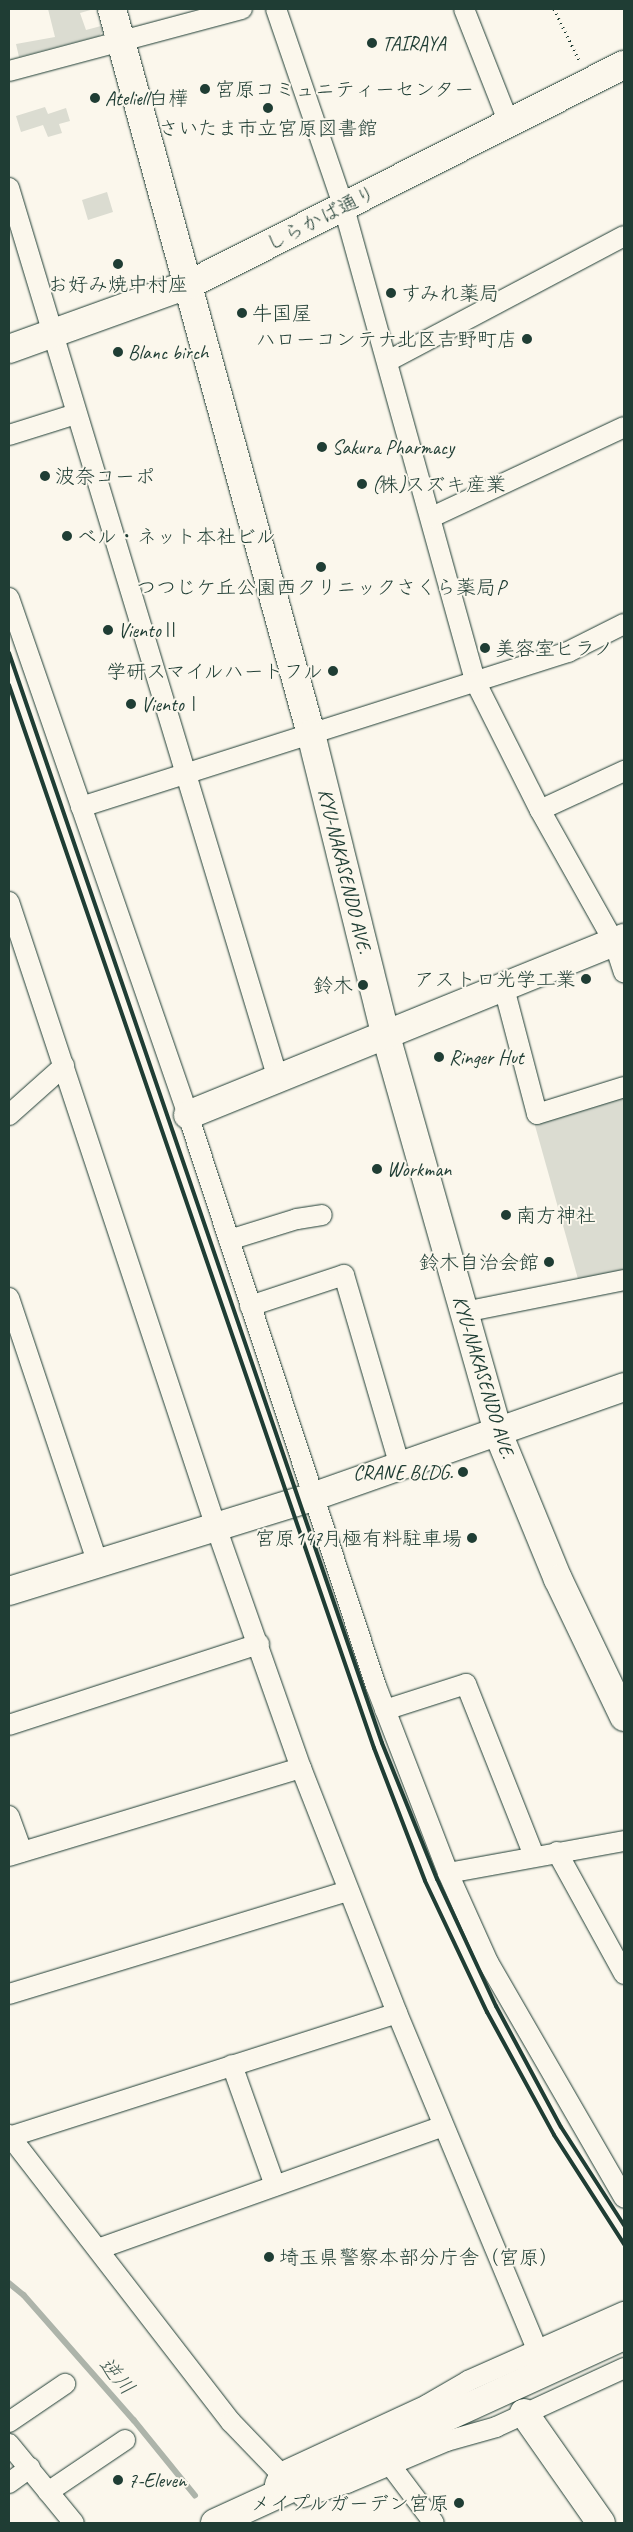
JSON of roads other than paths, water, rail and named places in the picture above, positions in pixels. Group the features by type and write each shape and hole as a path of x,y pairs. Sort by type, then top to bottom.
{"street":[{"name":"KYU-NAKASENDO AVE.","path":"112,9 190,284 311,734 386,1036 498,1433 554,1571 624,1717"},
{"path":"9,71 242,9"},
{"path":"276,9 344,208 432,517 476,681 540,810 619,940 624,972"},
{"path":"464,9 509,123"},
{"name":"しらかば通り","path":"9,349 190,284 344,208 624,65"},
{"path":"9,188 278,1079"},
{"path":"388,361 624,236"},
{"path":"9,435 76,414"},
{"path":"432,517 624,427"},
{"path":"9,598 188,1114 312,1497 385,1710 448,1873 488,1962 624,2198"},
{"path":"81,807 568,652 624,624"},
{"path":"540,810 624,770"},
{"path":"9,902 12,925 64,1066 216,1527 259,1644 301,1768 443,2126 538,2349"},
{"path":"188,1114 386,1036 619,940"},
{"path":"504,988 537,1114 624,1087"},
{"path":"9,1115 64,1066"},
{"path":"229,1240 297,1219 322,1215"},
{"path":"250,1306 344,1274 400,1467"},
{"path":"464,1312 624,1280"},
{"path":"9,1298 98,1564"},
{"path":"9,1591 312,1497 624,1387"},
{"path":"9,1725 259,1644"},
{"path":"385,1710 466,1684 534,1856"},
{"path":"9,1816 16,1854 301,1768"},
{"path":"448,1873 624,1841"},
{"path":"557,1852 624,1974"},
{"path":"9,1994 349,1891"},
{"path":"397,2013 9,2136 231,2422 303,2497 391,2466 447,2440 496,2427 624,2368"},
{"path":"232,2065 275,2186"},
{"path":"98,2249 443,2126"},
{"path":"225,2521 269,2500 287,2480 427,2405 468,2380 624,2312"},
{"path":"287,2480 624,2336"},
{"path":"9,2422 65,2384"},
{"path":"524,2413 601,2523"},
{"path":"48,2492 125,2440"},
{"path":"9,2444 74,2523"},
{"path":"391,2466 434,2523"},
{"path":"9,2483 30,2468"}],"waterway":[{"name":"逆川","path":"9,2283 24,2295 134,2420 195,2495"}],"railway":[{"path":"9,653 382,1743 437,1879 496,2006 561,2127 624,2225"},
{"path":"9,685 374,1748 425,1881 487,2012 554,2135 624,2244"}],"place":[{"name":"TAIRAYA","path":"372,43"},
{"name":"宮原コミュニティーセンター","path":"205,89"},
{"name":"Ateliell白樺","path":"95,98"},
{"name":"さいたま市立宮原図書館","path":"268,108"},
{"name":"お好み焼中村座","path":"118,264"},
{"name":"すみれ薬局","path":"391,293"},
{"name":"牛国屋","path":"242,313"},
{"name":"ハローコンテナ北区吉野町店","path":"527,339"},
{"name":"Blanc birch","path":"118,352"},
{"name":"Sakura Pharmacy","path":"322,447"},
{"name":"波奈コーポ","path":"45,476"},
{"name":"(株)スズキ産業","path":"362,484"},
{"name":"ベル・ネット本社ビル","path":"67,536"},
{"name":"つつじケ丘公園西クリニックさくら薬局P","path":"321,567"},
{"name":"VientoⅡ","path":"108,630"},
{"name":"美容室ヒラノ","path":"485,648"},
{"name":"学研スマイルハートフル","path":"333,671"},
{"name":"VientoⅠ","path":"131,704"},
{"name":"アストロ光学工業","path":"586,979"},
{"name":"鈴木","path":"363,985"},
{"name":"Ringer Hut","path":"439,1057"},
{"name":"Workman","path":"377,1169"},
{"name":"南方神社","path":"506,1215"},
{"name":"鈴木自治会館","path":"549,1262"},
{"name":"CRANE BLDG.","path":"463,1472"},
{"name":"宮原147月極有料駐車場","path":"472,1538"},
{"name":"埼玉県警察本部分庁舎（宮原）","path":"269,2257"},
{"name":"7-Eleven","path":"118,2480"},
{"name":"メイプルガーデン宮原","path":"459,2503"}]}
